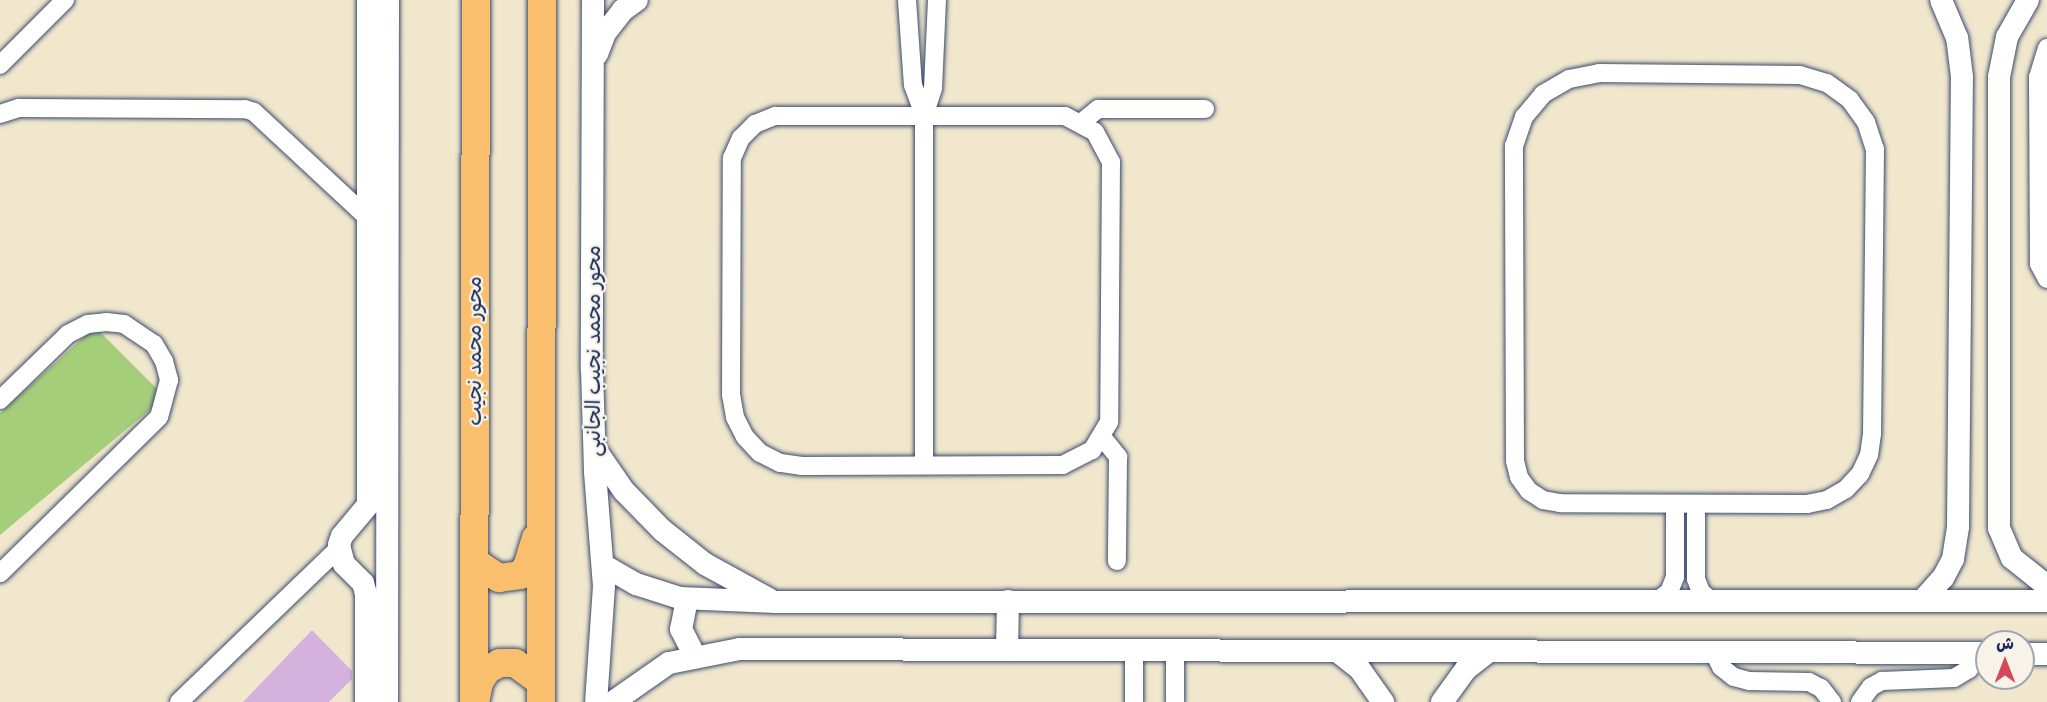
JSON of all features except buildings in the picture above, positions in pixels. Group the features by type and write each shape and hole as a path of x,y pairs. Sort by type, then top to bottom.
{"main road":[{"name":"محور محمد نجيب","path":"475,702 476,0"},
{"path":"541,692 542,0"},
{"path":"475,562 499,578 520,575 527,567 541,519"},
{"path":"475,702 479,682 487,670 500,663 515,663 541,692"}],"street":[{"path":"0,65 65,0"},
{"path":"368,0 379,167 387,526 387,702"},
{"path":"387,0 379,167 368,218 368,505 357,521 342,536 339,548 344,564 357,574 373,579 387,570"},
{"name":"محور محمد نجيب الجانبى","path":"593,0 595,449 604,614 596,702"},
{"path":"594,64 605,33 622,10 637,0"},
{"path":"907,0 913,85 924,116"},
{"path":"924,465 924,116 933,88 937,0"},
{"path":"1922,601 1943,578 1953,559 1958,527 1962,77 1957,38 1941,0"},
{"path":"2028,0 2007,37 1999,77 1999,528 2012,558 2047,586"},
{"path":"2047,48 2041,56 2038,77 2039,264 2047,279"},
{"path":"1599,73 1800,75 1827,83 1850,100 1866,122 1875,149 1869,455 1860,474 1846,489 1827,500 1807,504 1696,504 1560,503 1543,500 1529,491 1519,477 1515,461 1514,146 1524,117 1544,94 1569,79 1599,73"},
{"path":"0,114 19,108 245,109 254,112 368,218"},
{"path":"1082,122 1098,109 1204,109"},
{"path":"774,116 924,116 1065,117 1082,122 1100,139 1111,162 1109,422 1102,437 1079,459 1063,465 780,463 760,453 745,437 735,417 732,395 732,158 741,138 755,124 774,116"},
{"path":"0,400 68,334 88,324 106,322 141,332 154,344 164,361 169,380 159,417 0,573"},
{"path":"1102,437 1118,457 1117,561"},
{"path":"595,449 624,491 682,548 728,578 776,602"},
{"path":"1658,601 1669,592 1675,577 1675,504"},
{"path":"1696,504 1696,579 1701,592 1713,602"},
{"path":"357,521 373,518 387,526"},
{"path":"179,702 339,548"},
{"path":"603,565 636,584 687,599 776,602 1008,600 2047,601"},
{"path":"357,574 366,594 366,702"},
{"path":"687,599 681,628 694,656"},
{"path":"1007,650 1008,600"},
{"path":"613,702 652,672 694,656 740,649 1975,653"},
{"path":"1134,650 1134,702"},
{"path":"1175,651 1175,702"},
{"path":"1337,651 1359,668 1383,702"},
{"path":"1442,702 1466,669 1488,652"},
{"path":"1714,652 1721,667 1734,676 1749,681 1809,682 1821,688 1832,702"},
{"path":"1860,702 1871,687 1882,681 1954,678 1970,669 1975,663"}],"green space":[{"path":"95,327 165,397 0,535 0,413"}]}
